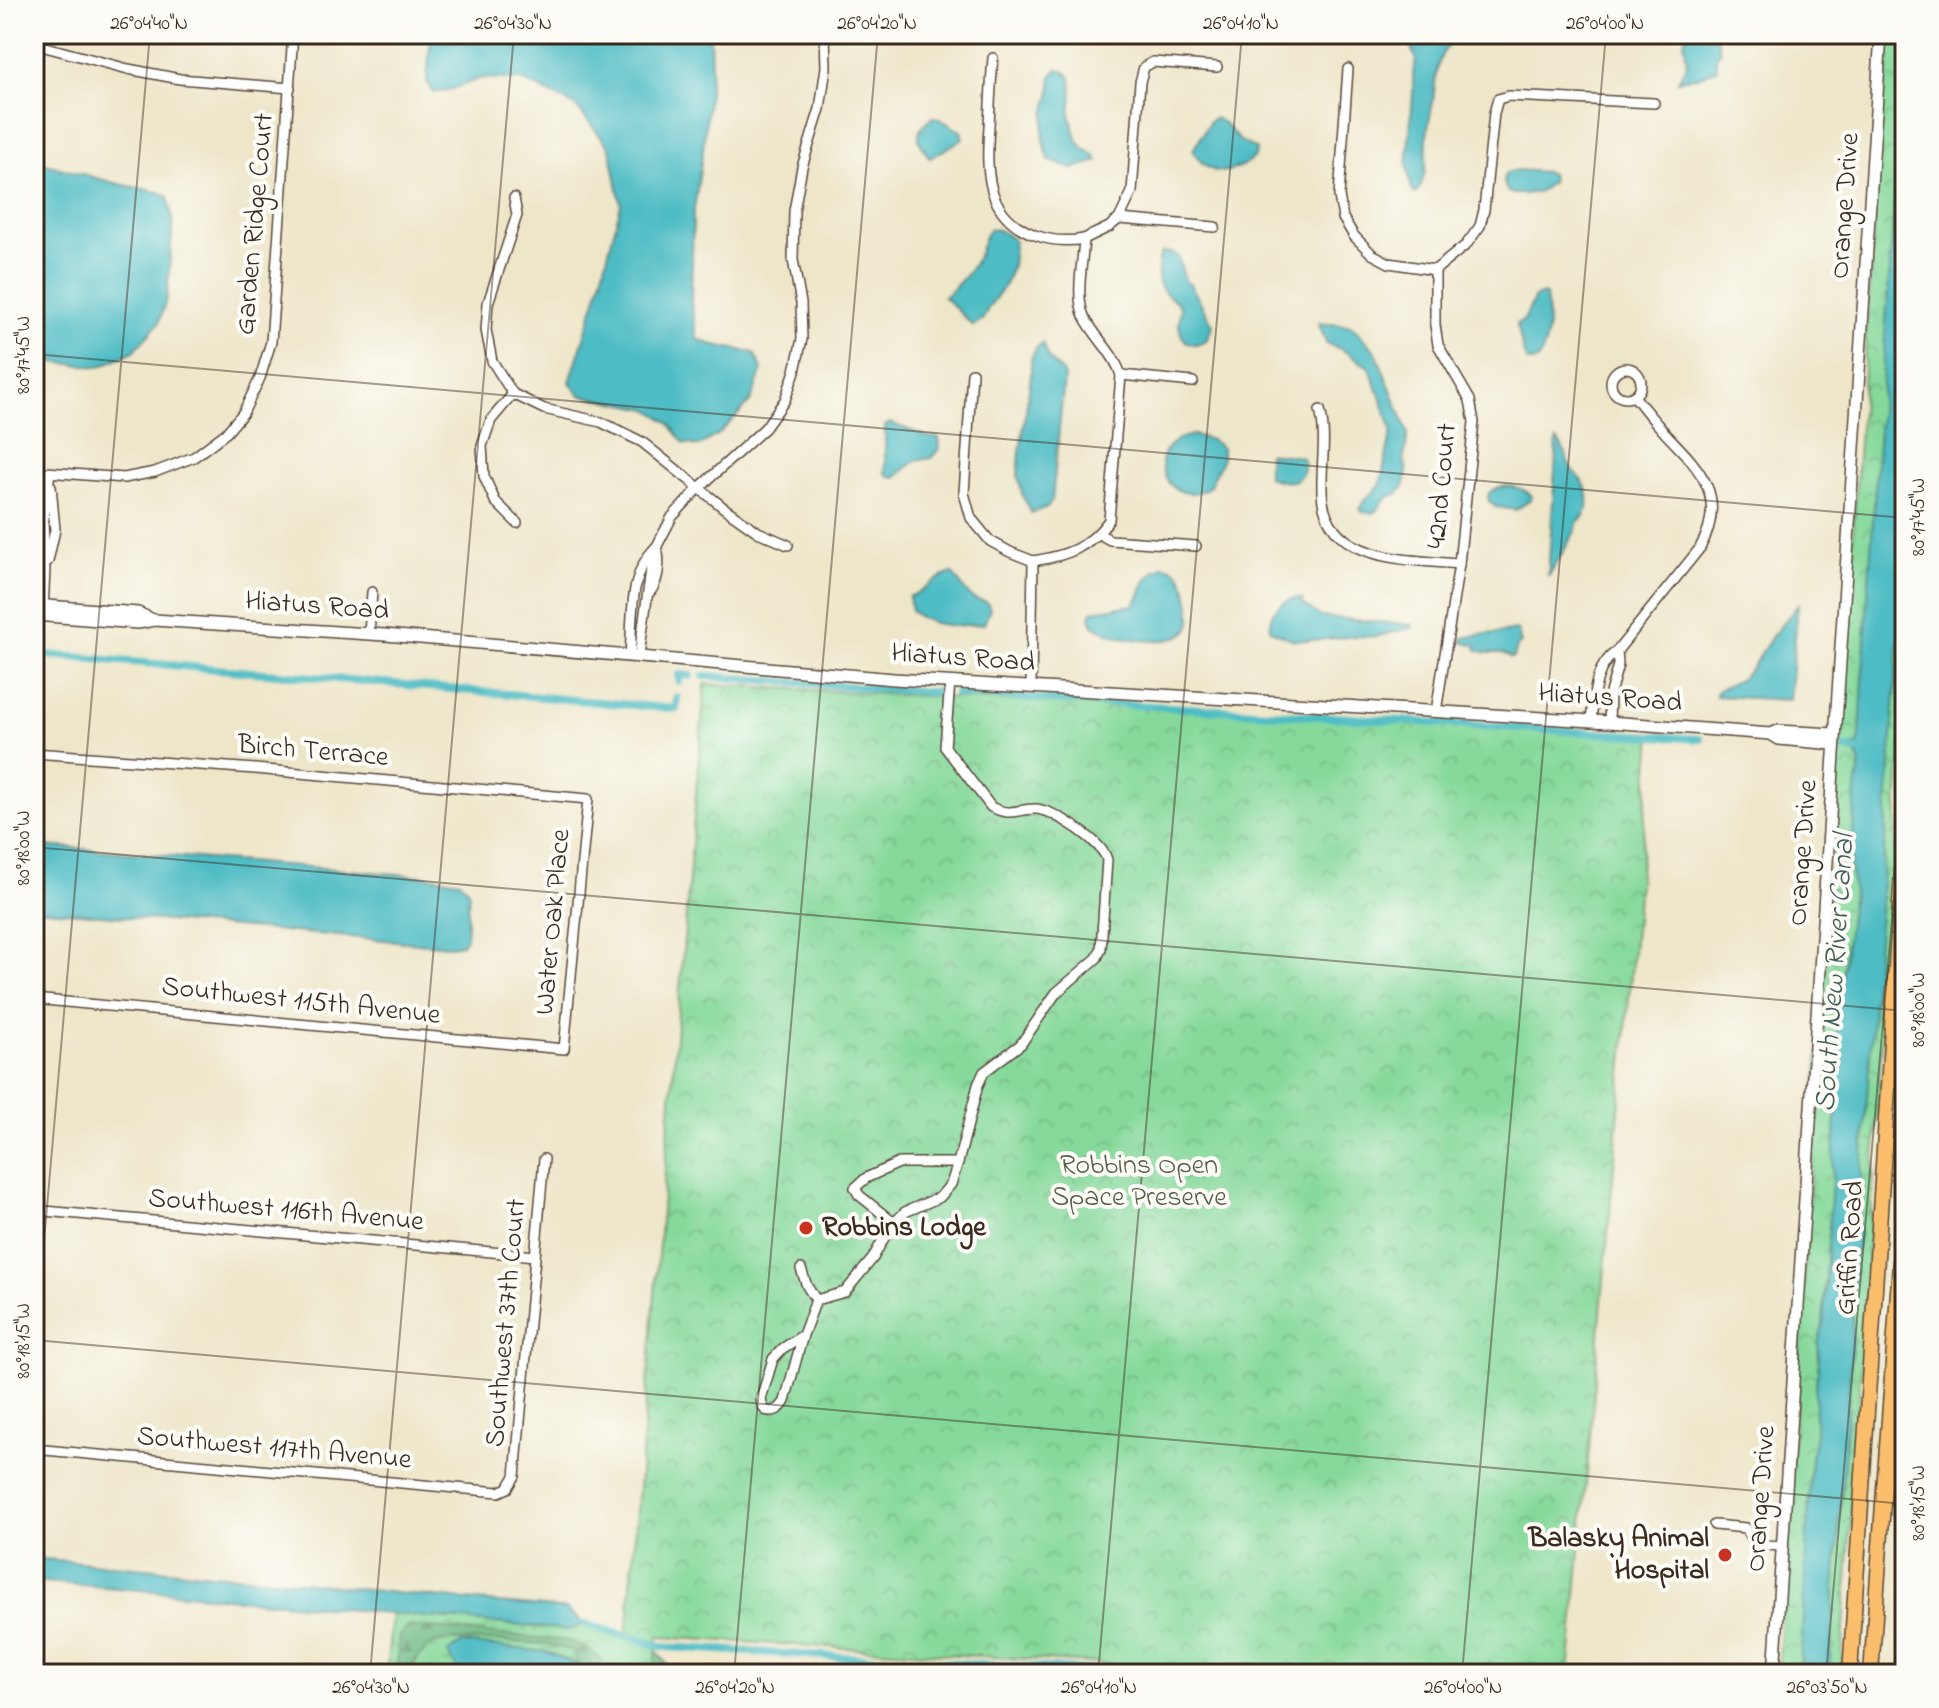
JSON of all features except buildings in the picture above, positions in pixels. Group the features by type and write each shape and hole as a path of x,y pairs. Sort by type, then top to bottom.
{"main road":[{"name":"Griffin Road","path":"1850,1674 1905,826"},
{"name":"Griffin Road","path":"1871,1674 1905,1192"}],"street":[{"name":"Garden Ridge Court","path":"35,472 124,478 155,472 194,457 226,433 243,413 260,378 271,342 293,34"},
{"path":"634,655 657,546 672,517 765,428 785,400 795,371 802,339 801,303 793,260 794,211 802,167 820,109 826,67 825,34"},
{"name":"Orange Drive","path":"1774,1674 1881,34"},
{"path":"34,44 180,79 290,88"},
{"path":"993,58 987,157 989,180 996,202 1006,217 1024,231 1068,242 1084,239 1109,227 1119,219 1132,192 1140,82 1144,67 1153,62 1217,67"},
{"path":"1348,69 1339,196 1343,218 1354,236 1372,254 1389,263 1435,270 1466,245 1480,226 1498,99 1509,96 1654,103"},
{"path":"514,198 517,215 488,303 486,330 492,361 513,394 544,409 601,422 642,442 758,532 788,545"},
{"path":"1119,219 1215,227"},
{"path":"972,373 964,493 971,518 990,541 1033,561 1058,557 1078,549 1099,534 1109,520 1121,375 1116,360 1085,317 1080,304 1084,239"},
{"name":"42nd Court","path":"1435,270 1438,345 1470,400 1474,422 1459,564 1436,712"},
{"path":"1121,375 1193,382"},
{"path":"513,394 491,420 482,446 484,476 495,501 517,523"},
{"path":"1591,721 1594,690 1604,663 1700,548 1712,519 1710,490 1705,479 1634,396"},
{"path":"1320,410 1324,427 1322,498 1338,534 1353,546 1377,555 1459,564"},
{"path":"34,504 35,472"},
{"path":"39,610 55,530 50,473"},
{"path":"45,568 38,522 50,473"},
{"path":"38,522 54,522"},
{"path":"1099,534 1110,540 1196,546"},
{"path":"634,655 634,598 638,574 645,558 657,546"},
{"path":"1031,687 1033,561"},
{"path":"369,634 372,592"},
{"name":"Hiatus Road","path":"39,610 138,623 154,620 369,634 950,682 1609,722 1771,734 1779,739 1834,739"},
{"path":"1609,722 1610,693 1618,665 1617,651"},
{"path":"816,1300 845,1292 873,1258 894,1223 905,1212 940,1197 951,1184 984,1072 1021,1044 1056,993 1097,958 1101,949 1105,851 1090,837 1051,813 1036,809 1002,813 991,807 945,747 950,682"},
{"name":"Birch Terrace","path":"34,753 588,799"},
{"name":"Water Oak Place","path":"564,1049 588,799"},
{"name":"Southwest 115th Avenue","path":"34,999 564,1049"},
{"name":"Southwest 37th Court","path":"508,1488 515,1476 544,1159"},
{"path":"894,1223 859,1195 855,1188 858,1183 899,1163 958,1163"},
{"name":"Southwest 116th Avenue","path":"34,1210 535,1256"},
{"path":"801,1269 816,1300"},
{"path":"803,1335 773,1359 761,1399 765,1410 782,1407 816,1300"},
{"name":"Southwest 117th Avenue","path":"34,1449 499,1492 508,1488"},
{"path":"1714,1525 1746,1528 1754,1542 1783,1546"}],"green space":[{"path":"1886,34 1905,34 1905,689 1841,1674 1778,1674"},
{"name":"Robbins Open Space Preserve","path":"705,684 1652,736 1569,1674 1282,1674 658,1637 654,1674 601,1674 602,1660 570,1641 409,1627 399,1636 396,1674 386,1674 392,1613 567,1630 585,1624 627,1634"},
{"path":"402,1614 656,1650 671,1674 579,1674 578,1665 547,1644 493,1641 440,1642 409,1674 396,1674"},
{"path":"440,1642 547,1644 573,1651 578,1665 547,1653 462,1643 450,1658 455,1661 461,1674 409,1674 421,1654"}],"water":[{"path":"431,34 475,34 508,42 541,45 566,34 710,34 711,70 693,216 691,302 697,339 754,353 762,369 751,401 720,433 699,446 684,443 668,422 649,409 580,395 570,382 598,293 621,204 610,148 576,106 522,80 481,78 433,93 427,81"},
{"path":"1405,34 1460,34 1445,49 1438,64 1425,168 1416,194 1412,191 1407,164 1416,59"},
{"path":"1692,34 1717,39 1720,50 1716,58 1717,69 1678,81 1687,64 1684,40"},
{"path":"1905,36 1905,543 1900,622 1829,1674 1800,1674 1818,1345 1823,1325 1838,1086 1837,1020 1853,891 1851,868 1860,763 1856,753 1852,753 1852,745 1858,745 1860,737"},
{"path":"1058,69 1065,71 1071,82 1071,119 1077,139 1098,161 1072,169 1050,161 1044,144 1044,120 1052,75"},
{"path":"933,117 961,131 963,139 930,158 919,136 922,126"},
{"path":"1215,118 1240,141 1256,149 1255,157 1238,168 1221,172 1199,160 1193,150 1210,121"},
{"path":"34,161 168,197 173,223 167,296 159,323 134,351 99,367 34,360"},
{"path":"1518,170 1547,172 1551,174 1552,181 1541,191 1525,194 1508,192 1504,182 1506,173"},
{"path":"990,229 999,230 1013,239 1012,266 1006,283 983,319 973,326 944,297 970,269"},
{"path":"1161,253 1178,257 1185,281 1190,284 1213,325 1206,341 1194,344 1183,337 1179,326 1180,307 1162,290 1159,280"},
{"path":"1546,295 1548,328 1545,343 1539,359 1527,361 1517,324 1524,320 1535,297"},
{"path":"1318,323 1352,326 1376,352 1408,434 1404,457 1407,473 1405,484 1398,494 1388,497 1374,513 1362,512 1360,508 1380,486 1392,430 1370,368 1341,349 1327,344"},
{"path":"1042,343 1048,358 1063,373 1064,379 1052,501 1048,507 1031,513 1018,476 1031,359"},
{"path":"890,423 939,438 940,448 931,458 917,460 895,477 889,476 885,473 885,426"},
{"path":"1193,435 1211,440 1222,448 1222,460 1209,487 1194,493 1181,492 1171,485 1162,463 1166,451 1176,441"},
{"path":"1557,440 1585,486 1588,501 1584,515 1577,522 1576,530 1548,577"},
{"path":"1268,453 1301,457 1305,463 1300,476 1289,482 1268,477"},
{"path":"1500,487 1517,487 1532,496 1516,510 1496,507 1489,502 1488,495"},
{"path":"1163,566 1177,571 1184,583 1191,615 1190,626 1185,632 1169,639 1138,640 1114,635 1093,625 1090,617 1092,611 1134,605 1147,580"},
{"path":"952,573 969,595 987,602 990,609 984,624 936,624 911,611 909,597"},
{"path":"1294,598 1303,599 1302,603 1321,617 1413,625 1412,628 1374,637 1294,640 1272,631 1270,623 1276,609"},
{"path":"1798,605 1789,700 1716,696 1717,691 1741,679 1751,669"},
{"path":"1518,631 1521,643 1511,658 1481,652 1476,645 1462,641 1463,638"},
{"path":"34,845 459,881 469,892 466,938 462,944 450,946 34,909"},
{"path":"34,1558 566,1609 585,1624 568,1630 34,1581"},
{"path":"462,1643 547,1652 578,1665 579,1674 461,1674 448,1653"}],"waterway":[{"path":"34,654 676,709 677,698"},
{"path":"679,681 679,675 690,676"},
{"path":"704,676 943,693"},
{"path":"956,694 1700,739"},
{"path":"1845,749 1862,750"},
{"path":"585,1624 626,1636"},
{"path":"634,1638 663,1647 1155,1674"}],"place":[{"name":"Robbins Lodge","path":"806,1228"},
{"name":"Balasky Animal Hospital","path":"1725,1555"}],"water label":[{"name":"South New River Canal","path":"1836,973"}]}
